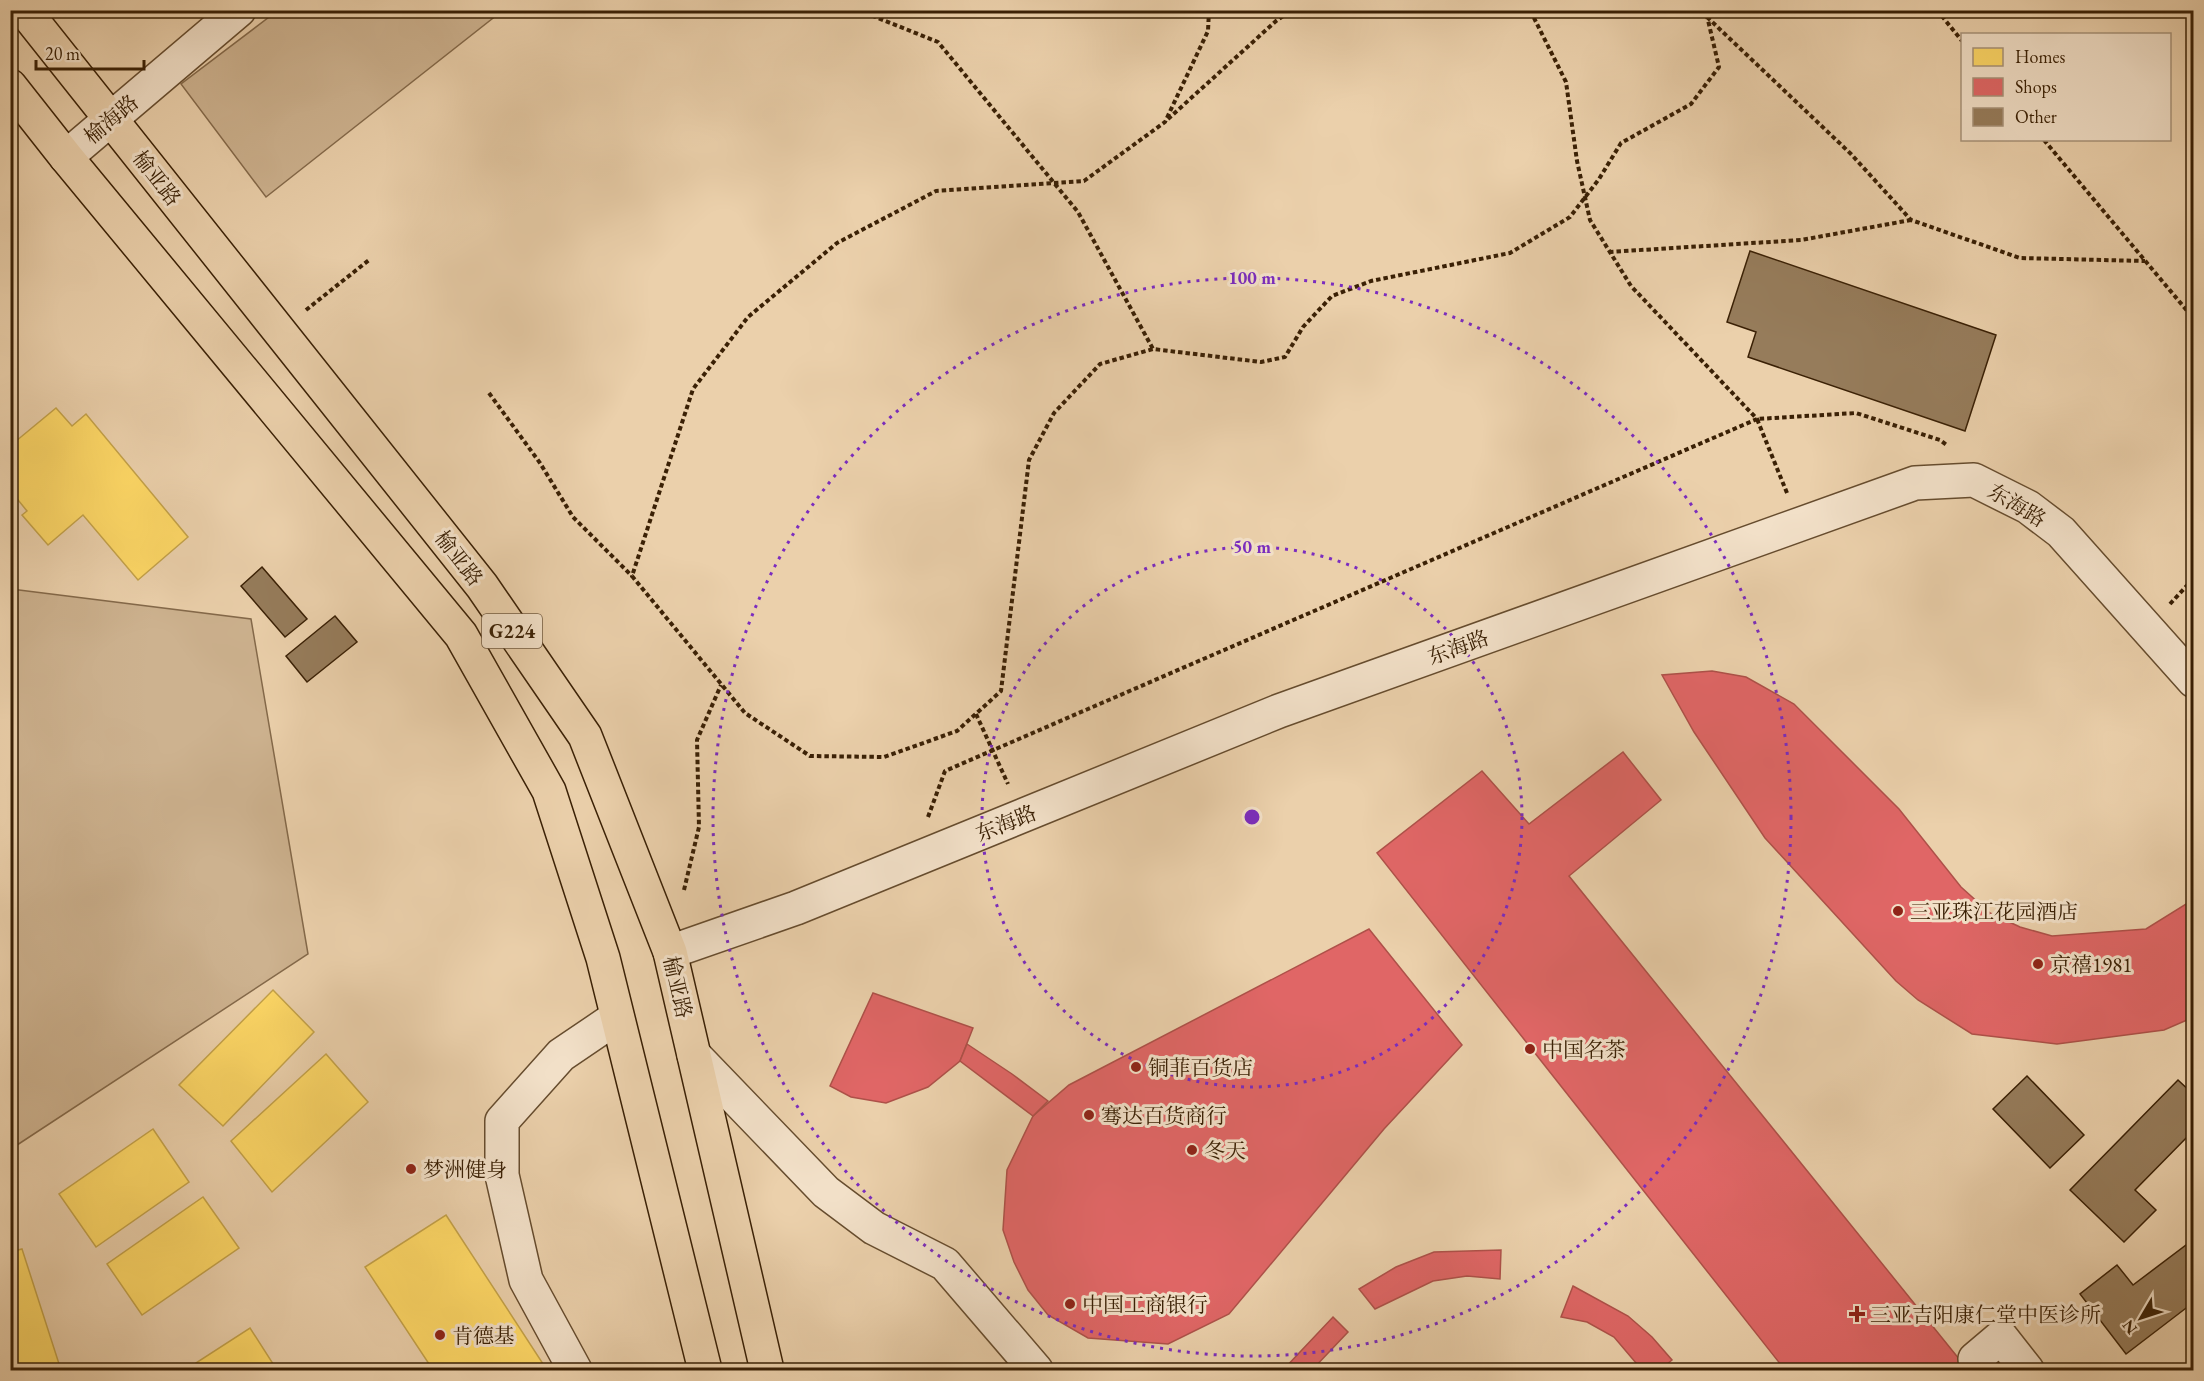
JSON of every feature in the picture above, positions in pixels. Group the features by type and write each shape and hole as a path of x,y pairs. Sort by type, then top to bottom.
{"highway":[{"name":"榆亚路","path":"24,10 482,585 585,735 670,952 767,1371"},
{"name":"G224","path":"10,86 461,635 549,790 603,958 704,1370"}],"street":[{"name":"榆海路","path":"66,157 239,10"},
{"name":"东海路","path":"670,952 796,909 1279,711 1915,483 1974,480 2028,507 2061,532 2193,681"},
{"path":"575,1371 526,1280 502,1175 501,1120 561,1055 617,1017"},
{"path":"694,1055 826,1192 874,1228 945,1264 1036,1371"},
{"path":"1975,1359 2001,1337 2027,1371"}],"path":[{"path":"858,10 938,42 1078,212 1153,349"},
{"path":"1165,122 1208,31 1209,10"},
{"path":"632,576 693,389 748,316 837,243 936,191 1053,182 1084,182 1165,122 1276,21 1292,10"},
{"path":"1530,10 1566,82 1590,220 1630,286 1757,419 1800,524"},
{"path":"1702,10 1851,154 1911,220 2020,258 2145,261"},
{"path":"1937,10 1961,40"},
{"path":"489,393 540,463 573,517 632,576 745,713 810,756 884,757 957,730 1000,692 1029,460 1054,413 1100,364 1153,349 1261,362 1285,357 1303,327 1332,296 1371,281 1510,253 1570,217 1621,143 1691,104 1719,67 1707,16"},
{"path":"2045,141 2193,319"},
{"path":"1610,252 1801,240 1911,220"},
{"path":"279,331 369,260"},
{"path":"911,862 945,771 1757,419 1856,413 1940,440 1957,453"},
{"path":"683,895 699,827 698,740 722,685"},
{"path":"976,714 1023,816"}],"shaded area":[{"path":"277,11 502,11 266,197 181,84"},
{"path":"11,589 251,619 308,954 11,1149"}],"building: Homes":[{"path":"56,408 72,426 86,414 188,537 138,580 83,515 48,545 22,515 27,511 10,490 10,446"},
{"path":"273,990 314,1032 223,1126 179,1085"},
{"path":"326,1054 368,1102 272,1192 231,1141"},
{"path":"153,1129 189,1182 96,1247 59,1194"},
{"path":"203,1197 239,1248 142,1315 107,1264"},
{"path":"446,1215 547,1370 433,1370 365,1267"},
{"path":"22,1249 61,1370 10,1370 10,1252"},
{"path":"250,1328 277,1370 185,1370"}],"building: Shops":[{"path":"1712,671 1746,677 1794,704 1899,809 1961,887 1990,913 2020,927 2052,936 2146,929 2194,899 2194,1017 2164,1030 2057,1044 1972,1034 1918,1000 1896,981 1765,838 1694,732 1662,675"},
{"path":"1623,752 1661,800 1569,876 1968,1370 1785,1370 1377,853 1482,771 1529,824"},
{"name":"冬天","path":"1369,929 1462,1045 1384,1129 1229,1314 1168,1344 1088,1338 1048,1315 1028,1290 1014,1262 1003,1230 1007,1170 1033,1116 1069,1085"},
{"path":"873,993 973,1028 960,1061 928,1087 886,1103 851,1097 830,1086"},
{"path":"967,1044 1048,1101 1033,1116 960,1061"},
{"path":"1501,1250 1500,1279 1467,1276 1433,1281 1375,1309 1359,1289 1396,1267 1434,1252"},
{"path":"1573,1286 1628,1316 1652,1337 1672,1360 1660,1370 1642,1370 1614,1337 1587,1322 1561,1317"},
{"path":"1333,1317 1348,1332 1312,1370 1283,1370"}],"building: Other":[{"path":"1750,251 1996,335 1965,431 1748,357 1756,332 1727,322"},
{"path":"262,567 307,619 285,637 241,586"},
{"path":"335,616 357,642 307,682 286,656"},
{"path":"2027,1076 2084,1135 2050,1168 1993,1109"},
{"path":"2178,1080 2194,1095 2194,1130 2135,1190 2156,1210 2124,1242 2070,1190"},
{"path":"2194,1239 2194,1302 2126,1354 2080,1294 2117,1265 2133,1285"}],"place":[{"name":"三亚珠江花园酒店","path":"1898,911"},
{"name":"京禧1981","path":"2038,964"},
{"name":"中国名茶","path":"1530,1049"},
{"name":"铜菲百货店","path":"1136,1067"},
{"name":"骞达百货商行","path":"1089,1115"},
{"name":"冬天","path":"1192,1150"},
{"name":"梦洲健身","path":"411,1169"},
{"name":"中国工商银行","path":"1070,1304"},
{"name":"三亚吉阳康仁堂中医诊所","path":"1857,1314"},
{"name":"肯德基","path":"440,1335"}]}
